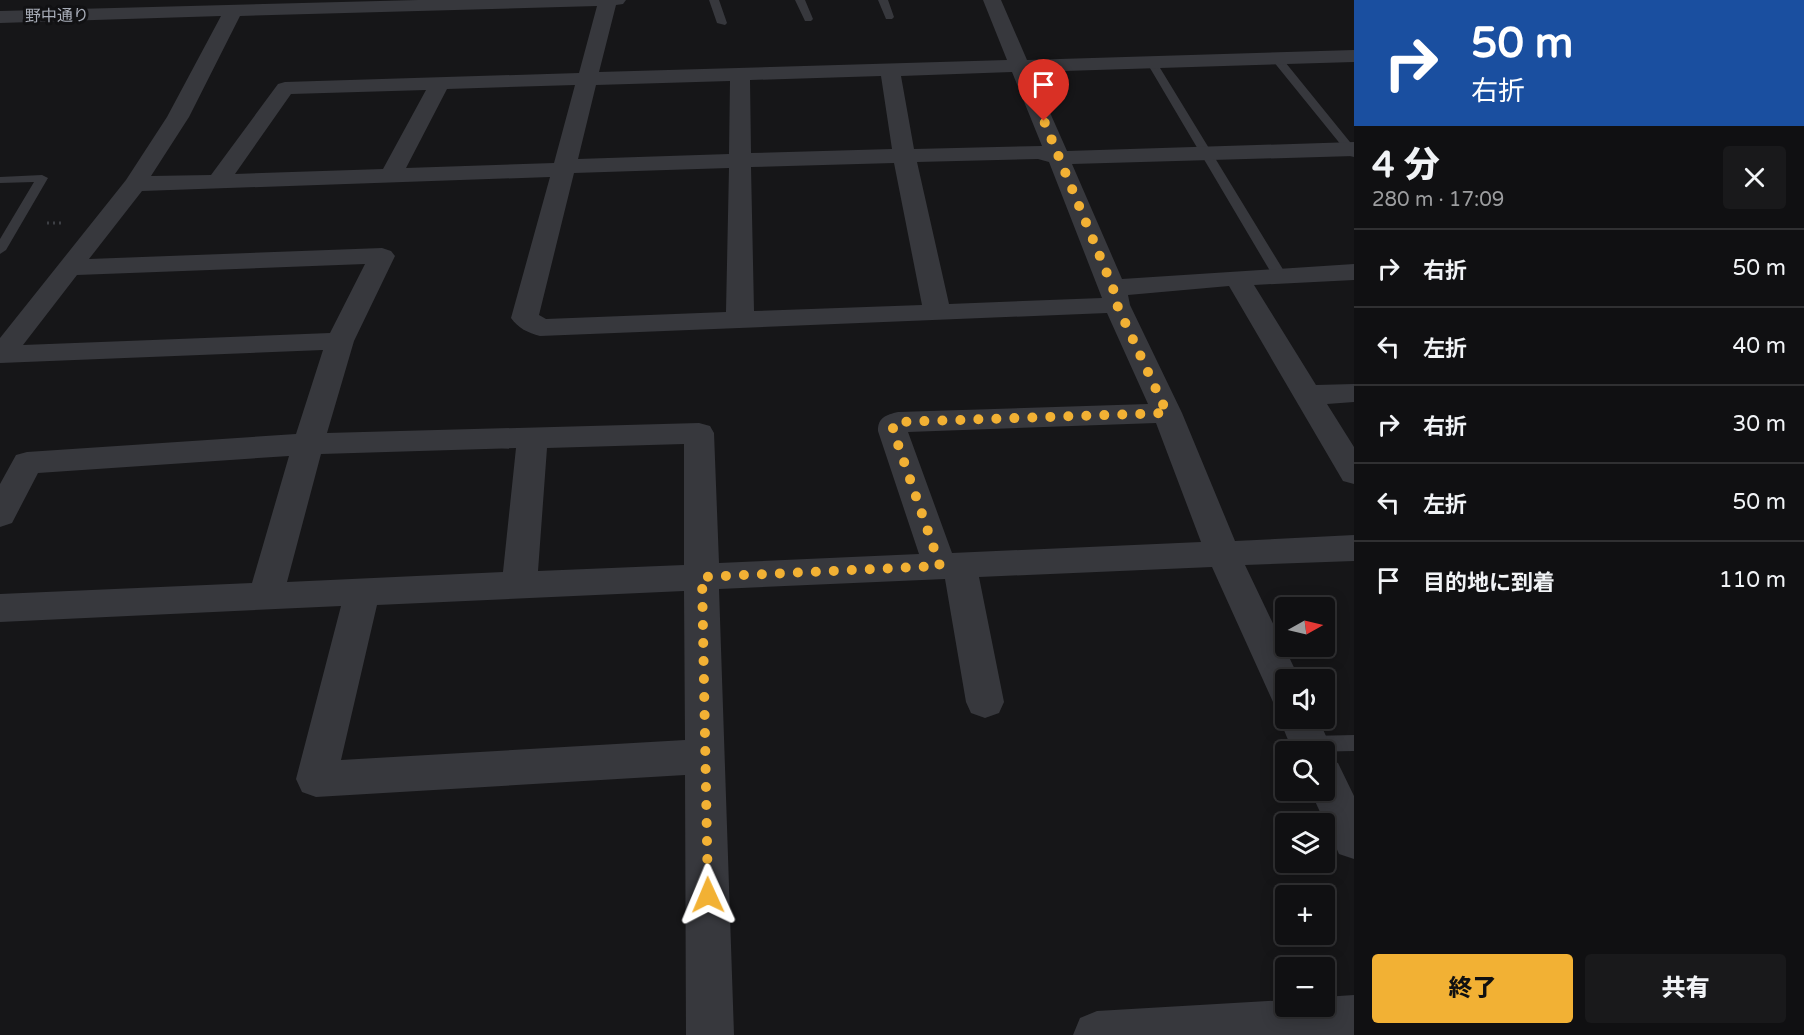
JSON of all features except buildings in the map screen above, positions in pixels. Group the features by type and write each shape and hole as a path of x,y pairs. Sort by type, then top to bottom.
{"street":[{"path":"608,0 525,318 540,328 937,311 1115,297 1237,278 1354,272"},
{"name":"野中通り","path":"0,17 107,7 165,6 233,11 368,3 617,0"},
{"path":"992,0 1115,297 1167,413 1223,554 1276,669"},
{"path":"233,11 178,117 135,184 1,355 340,340"},
{"path":"217,182 285,88 1354,56"},
{"path":"890,70 904,156 937,311"},
{"path":"740,74 740,319"},
{"path":"390,177 440,83"},
{"path":"135,184 546,171 581,165 1040,152 1059,158 1353,151"},
{"path":"68,268 382,256 340,340 308,444 266,596"},
{"path":"1237,278 1354,473"},
{"path":"1307,395 1354,393"},
{"path":"985,702 950,566 893,430 893,424 1167,413"},
{"path":"0,515 27,463 308,444 699,433 710,1035"},
{"path":"519,585 533,437"},
{"path":"0,608 1354,548"},
{"path":"362,592 316,779 705,756"},
{"path":"1335,799 1354,840"},
{"path":"1108,1035 1354,1019"}],"lane":[{"path":"714,0 722,23"},
{"path":"800,0 808,19"},
{"path":"883,0 889,17"},
{"path":"1277,59 1353,151"},
{"path":"1152,63 1280,276"},
{"path":"0,180 42,178 0,250"},
{"path":"1335,745 1354,742"}],"route":[{"path":"708,895 702,577 940,566 893,430 893,424 898,422 1167,413 1117,305 1113,288 1044,121"}]}
